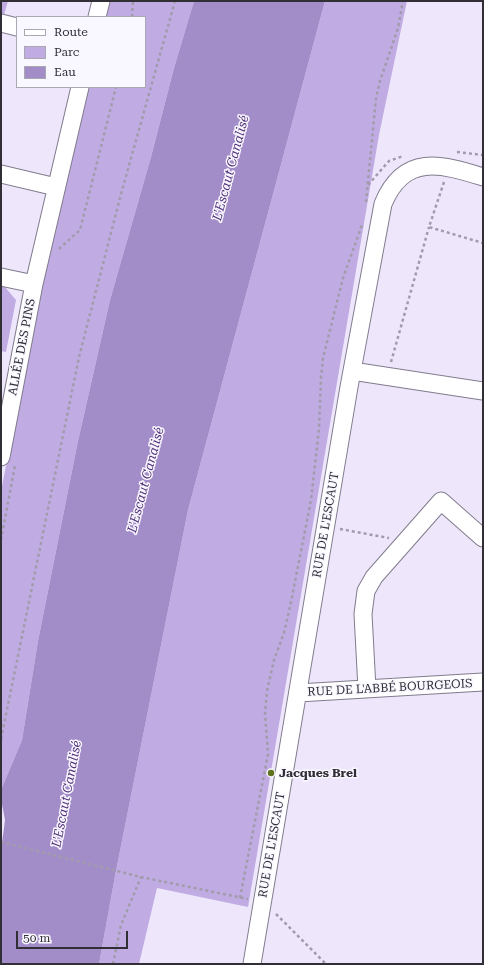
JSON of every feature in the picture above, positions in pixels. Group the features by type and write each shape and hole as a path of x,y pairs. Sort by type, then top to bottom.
{"street":[{"path":"97,16 101,1"},
{"path":"1,23 16,27"},
{"name":"ALLÉE DES PINS","path":"8,460 34,284 80,88"},
{"name":"RUE DE L'ESCAUT","path":"252,964 352,371 381,213 386,196 395,183 401,177 414,169 430,166 447,167 483,177"},
{"path":"1,174 56,188"},
{"path":"1,277 34,284"},
{"path":"352,371 483,391"},
{"path":"367,689 363,614 365,595 374,577 404,541 441,501 483,538"},
{"name":"RUE DE L'ABBÉ BOURGEOIS","path":"298,693 483,682"}],"path":[{"path":"132,16 133,1"},
{"path":"1,739 79,358 121,194 175,1"},
{"path":"366,204 376,98 380,81 398,28 403,1"},
{"path":"57,250 80,230 116,88"},
{"path":"387,377 447,167"},
{"path":"1,842 141,877 240,898 268,754 265,713 267,691 274,660 284,633 310,507 319,435 323,358 341,284 362,223"},
{"path":"429,228 483,243"},
{"path":"1,540 8,460"},
{"path":"326,526 404,541"},
{"path":"113,964 121,925 141,877"},
{"path":"262,902 326,964"}],"green space":[{"path":"1,1 8,1 4,15 1,14"},
{"path":"107,1 194,1 110,300 78,441 38,641 22,740 1,790 1,491 45,267 87,88 146,88 146,16 103,16"},
{"path":"325,1 407,1 379,135 248,907 157,888 139,964 99,964 115,876 188,510"},
{"path":"1,286 5,287 16,300 6,352 1,351"}],"water":[{"name":"L'Escaut Canalisé","path":"194,1 325,1 188,510 115,876 99,964 1,964 1,850 5,820 1,790 22,740 38,641 78,441 110,300"}],"place":[{"name":"Jacques Brel","path":"271,773"}]}
